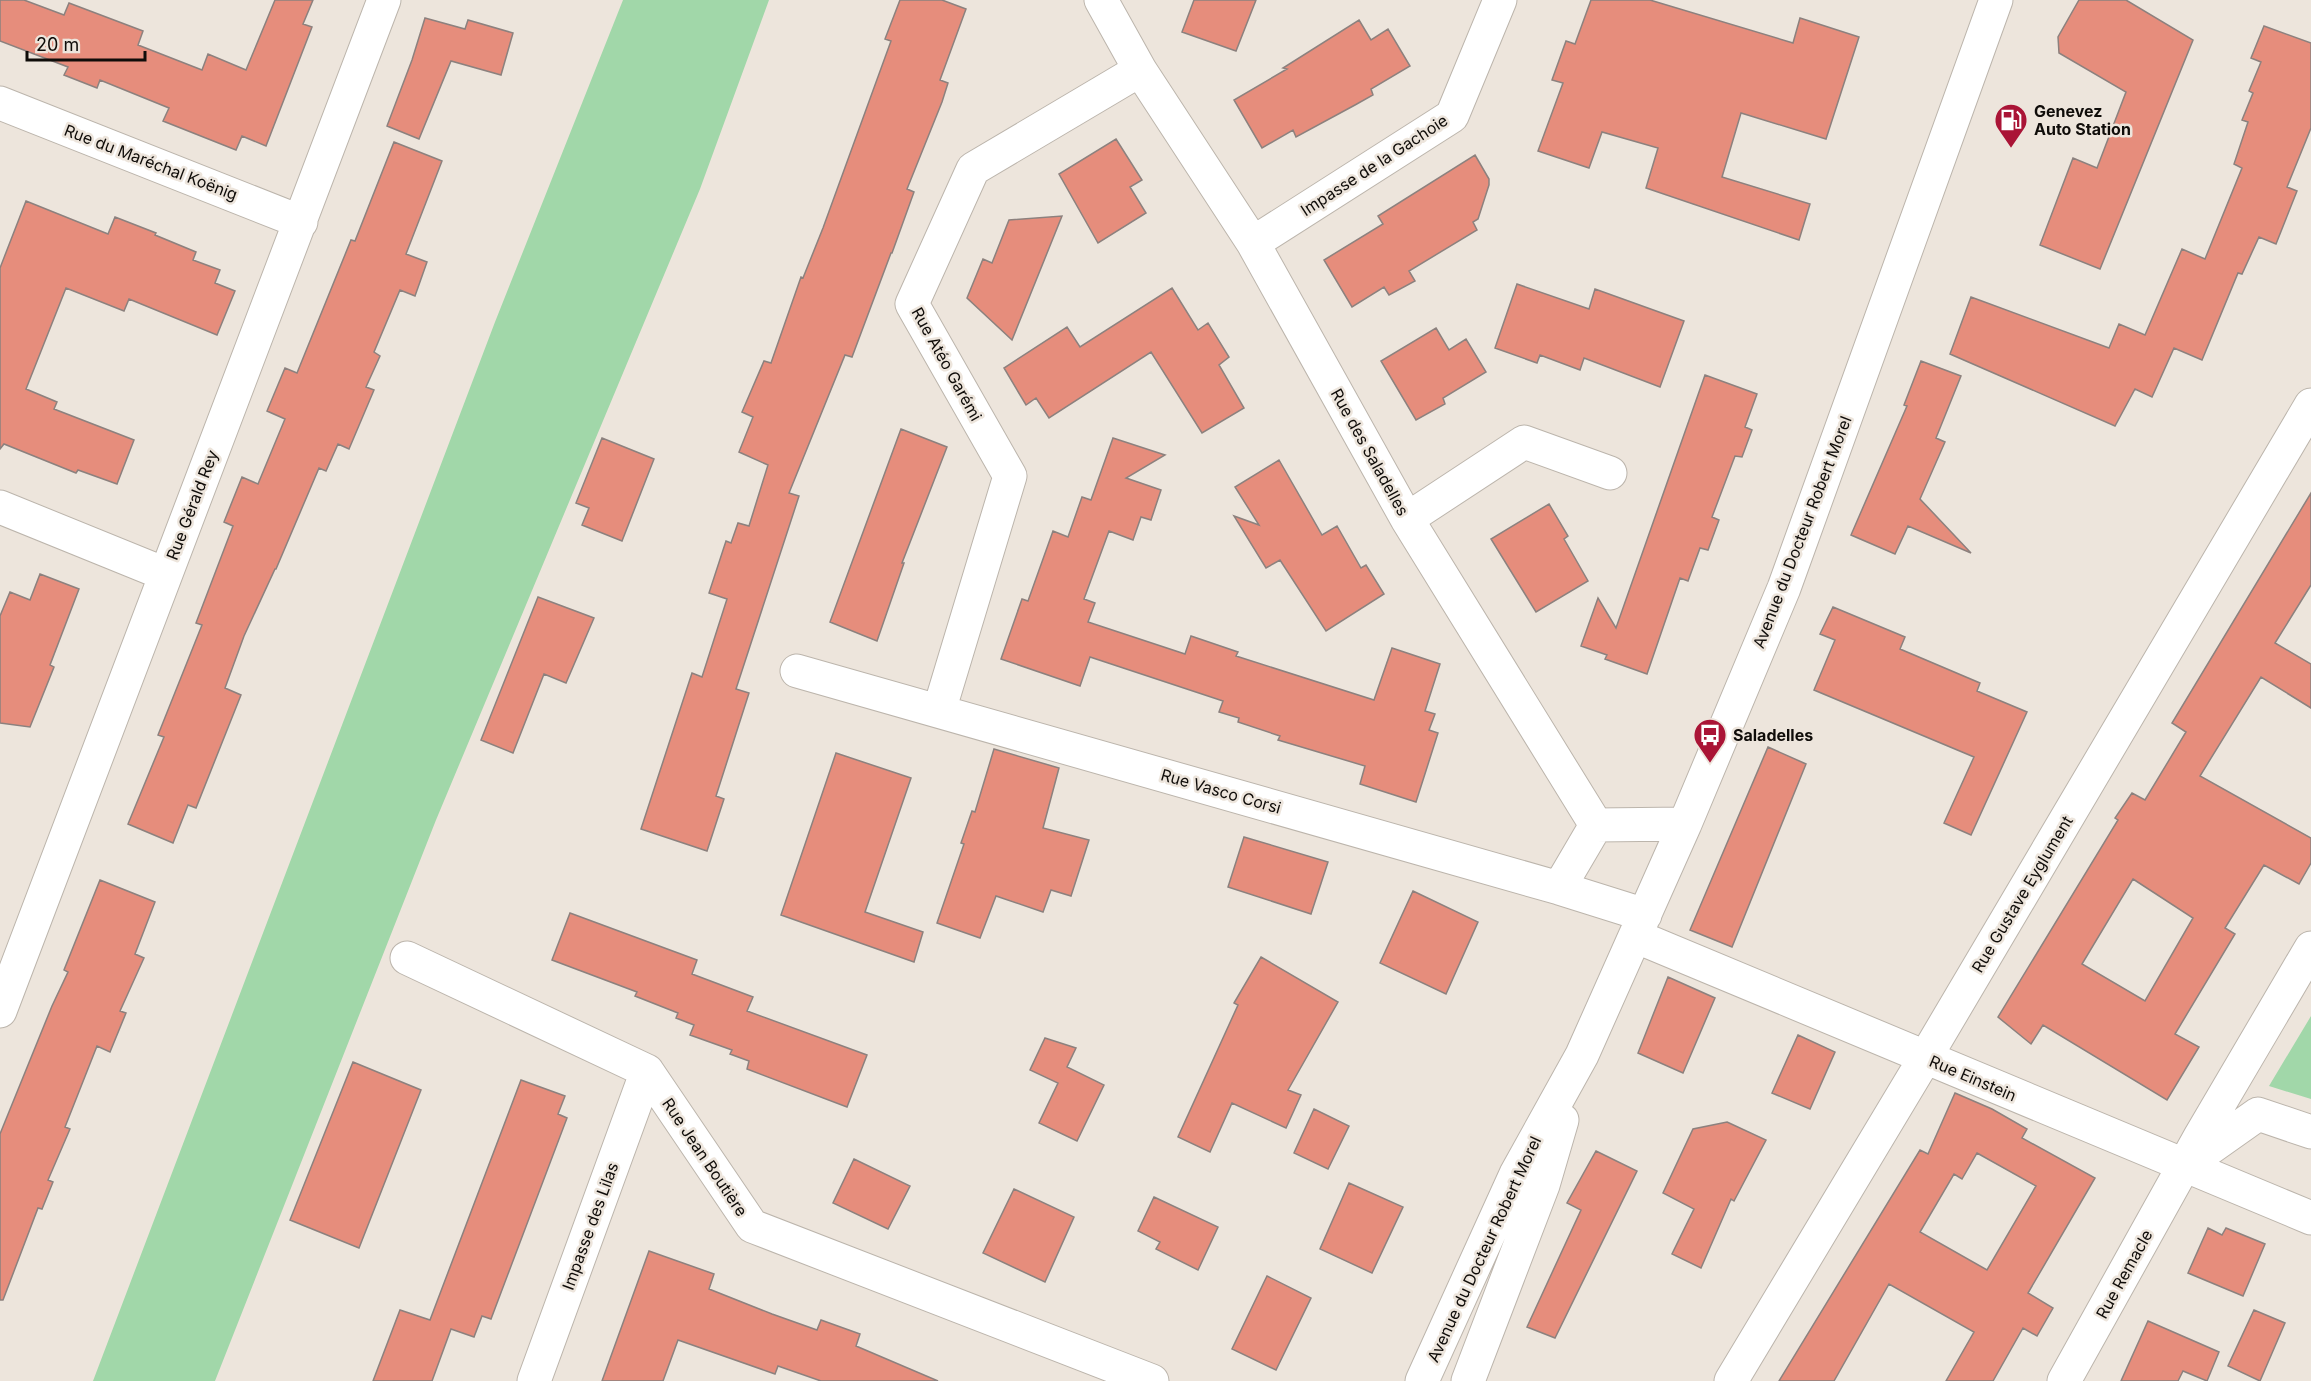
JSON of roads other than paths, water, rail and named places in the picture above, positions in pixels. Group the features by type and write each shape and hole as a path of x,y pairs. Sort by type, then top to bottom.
{"street":[{"name":"Rue Gérald Rey","path":"0,1011 384,0"},
{"name":"Rue des Saladelles","path":"1101,0 1140,70 1253,243 1407,519 1596,825"},
{"name":"Impasse de la Gachoie","path":"1253,243 1452,116 1500,0"},
{"name":"Avenue du Docteur Robert Morel","path":"1468,1381 1510,1224 1516,1174 1582,1055 1686,824 1784,588 1996,0"},
{"name":"Rue Atéo Garémi","path":"939,711 1010,476 912,304 974,168 1140,70"},
{"name":"Rue du Maréchal Koënig","path":"0,103 301,222"},
{"name":"Rue Gustave Eyglument","path":"1731,1381 2311,405"},
{"path":"1407,519 1524,442 1610,473"},
{"path":"0,507 165,574"},
{"name":"Rue Vasco Corsi","path":"797,671 1559,888 1640,925"},
{"path":"1559,888 1596,825 1686,824"},
{"name":"Rue Einstein","path":"1640,925 1925,1058 2311,1218"},
{"name":"Rue Remacle","path":"2064,1381 2184,1167 2311,948"},
{"path":"407,958 646,1071"},
{"name":"Impasse des Lilas","path":"534,1381 646,1071"},
{"name":"Rue Jean Boutière","path":"646,1071 752,1226 1152,1381"},
{"path":"2184,1167 2258,1114 2311,1132"},
{"name":"Avenue du Docteur Robert Morel","path":"1422,1381 1510,1224"}],"place":[{"name":"Genevez Auto Station","path":"2011,149"},
{"name":"Saladelles","path":"1710,764"}]}
